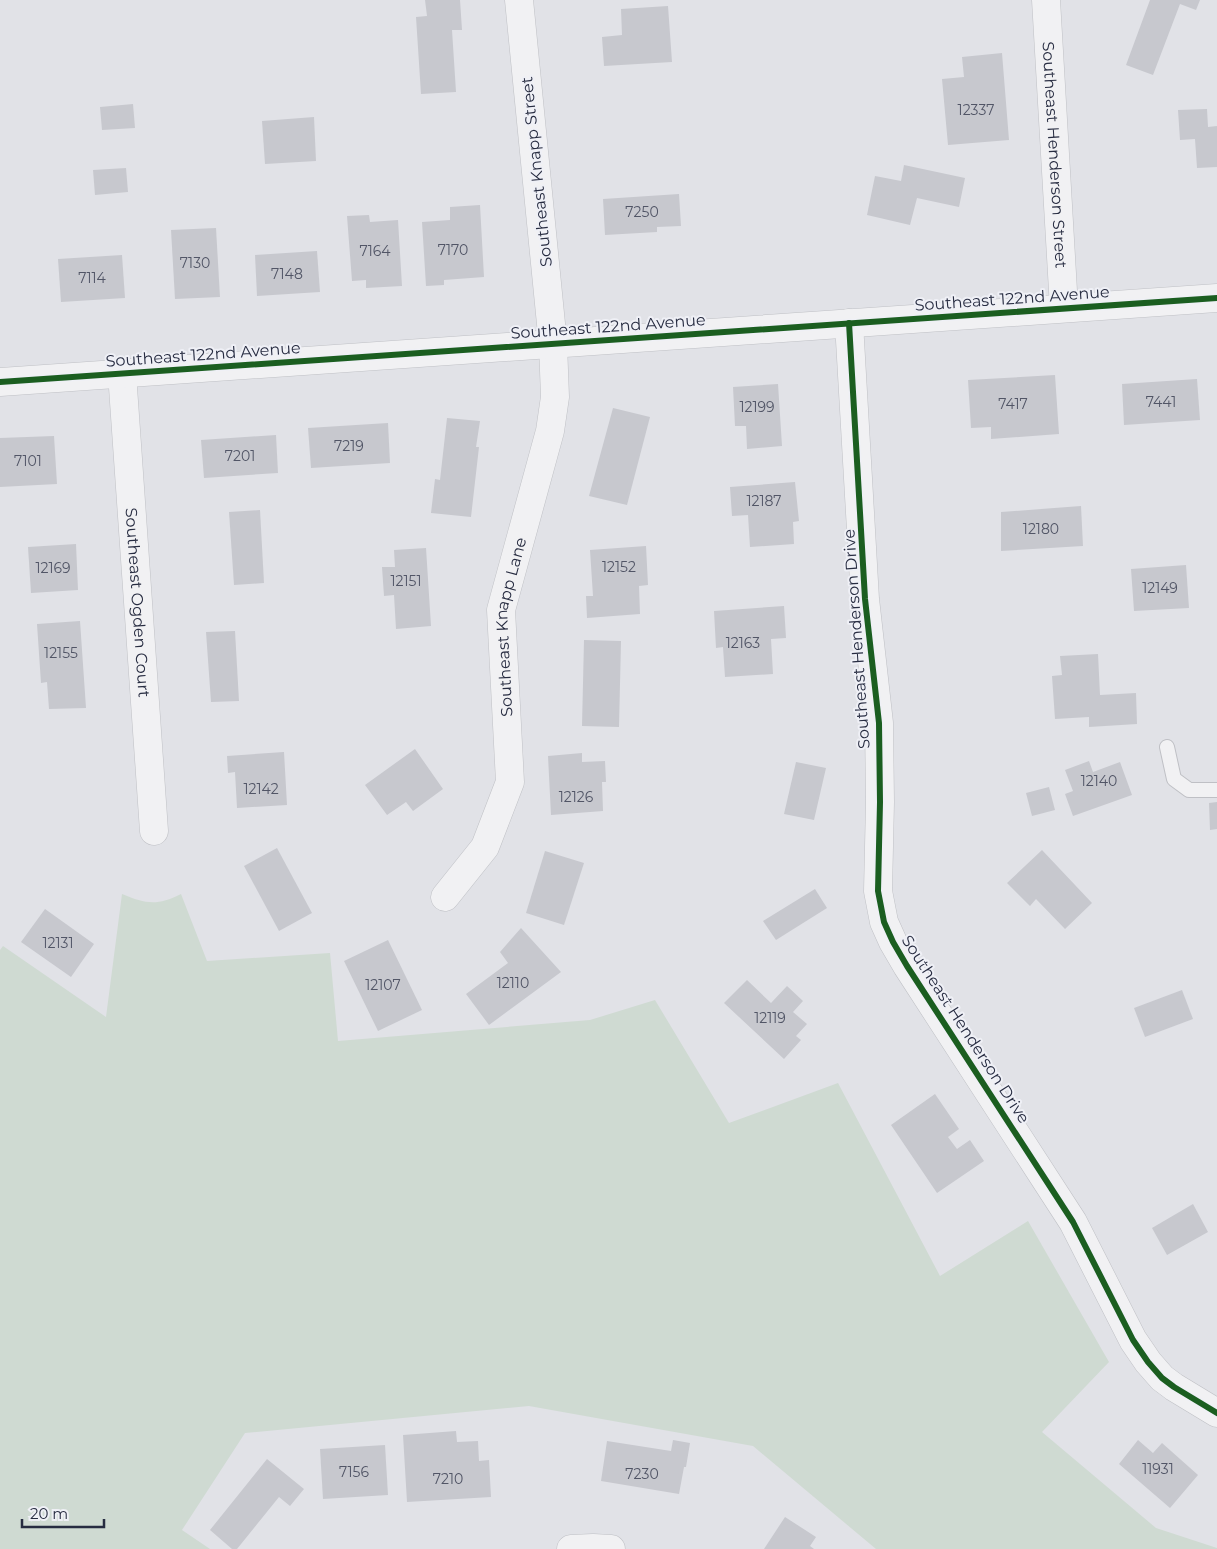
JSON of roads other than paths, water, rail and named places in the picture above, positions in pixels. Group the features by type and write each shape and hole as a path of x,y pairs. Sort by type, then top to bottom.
{"street":[{"name":"Southeast Knapp Street","path":"519,0 553,344"},
{"name":"Southeast Henderson Street","path":"1046,0 1064,308"},
{"name":"Southeast 122nd Avenue","path":"0,382 1217,298"},
{"name":"Southeast Henderson Drive","path":"849,323 866,599 879,723 878,890 884,922 907,966 1073,1222 1133,1340 1162,1378 1217,1413"},
{"name":"Southeast Knapp Lane","path":"445,897 485,847 510,782 501,610 550,431 555,397 553,344"},
{"name":"Southeast Ogden Court","path":"122,374 154,831"},
{"path":"571,1549 611,1549"}],"lane":[{"path":"1167,747 1174,780 1189,790 1217,790"}]}
